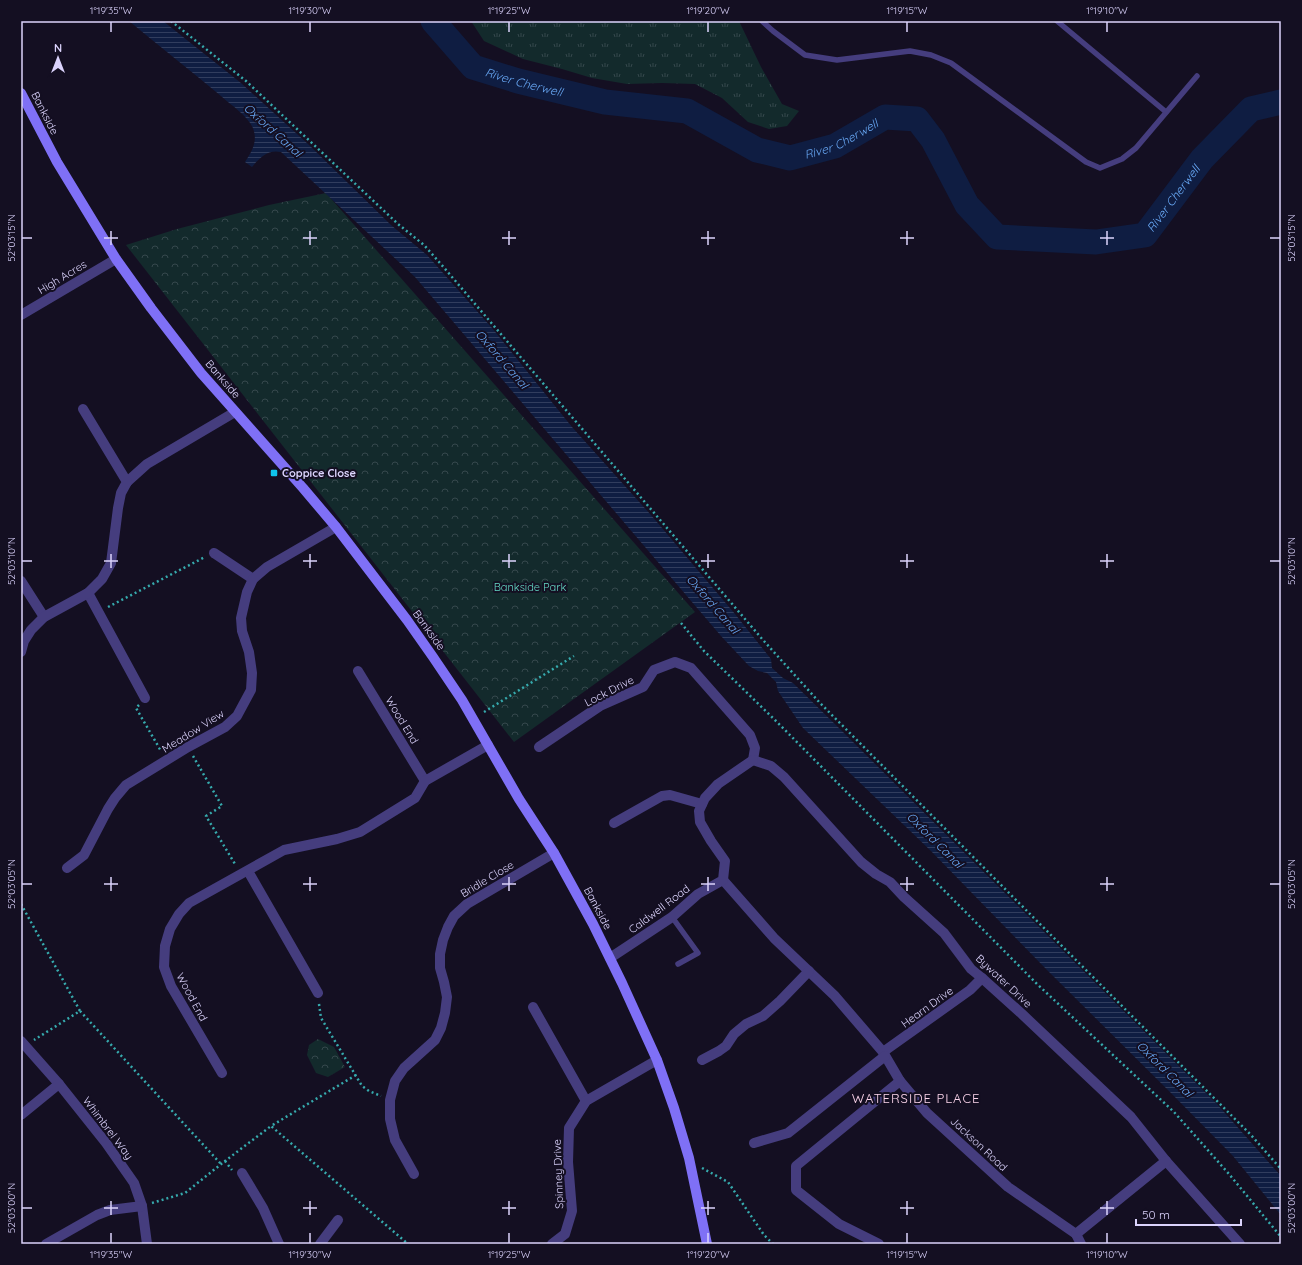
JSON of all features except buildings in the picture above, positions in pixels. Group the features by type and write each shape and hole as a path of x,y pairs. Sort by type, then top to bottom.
{"street":[{"name":"Bankside","path":"21,93 57,162 116,259 150,308 201,373 336,527 433,657 462,700 519,799 554,853 610,958 657,1060 674,1108 689,1158 707,1244"},
{"name":"High Acres","path":"21,315 116,259"},
{"path":"82,409 127,482"},
{"path":"21,652 24,641 44,617 88,592 102,579 111,563 118,508 121,493 127,482 147,464 235,412"},
{"name":"Meadow View","path":"67,868 84,855 108,809 126,785 188,747 225,727 237,716 252,690 252,673 249,652 242,631 241,618 247,592 253,579 267,567 336,527"},
{"path":"214,552 253,579"},
{"path":"21,581 44,617"},
{"path":"88,592 145,698"},
{"name":"Lock Drive","path":"539,747 600,706 643,687 654,670 675,662 691,668 750,735 755,748 753,760"},
{"name":"Wood End","path":"358,671 425,781"},
{"name":"Wood End","path":"222,1073 171,986 164,968 165,946 170,929 180,914 189,903 284,850 336,839 360,832 415,798 425,781 488,745"},
{"path":"753,760 718,784 705,798 700,811 700,822 710,841 725,861 724,875 774,938 834,995 884,1054"},
{"name":"Bywater Drive","path":"753,760 771,766 784,777 861,862 876,874 890,882 904,897 944,933 971,969 1131,1117 1166,1161 1240,1244"},
{"path":"614,823 662,796 670,795 702,804"},
{"name":"Bridle Close","path":"414,1174 396,1140 390,1119 390,1100 395,1082 404,1068 435,1040 441,1028 447,997 440,968 440,954 443,940 448,928 454,916 467,904 554,853"},
{"path":"244,873 318,993"},
{"name":"Caldwell Road","path":"610,958 672,917 698,894 724,875"},
{"path":"702,1060 726,1046 734,1034 746,1024 763,1016 809,971"},
{"name":"Hearn Drive","path":"754,1143 788,1133 884,1054 970,990 982,978"},
{"path":"533,1007 586,1100"},
{"name":"Whimbrel Way","path":"23,1043 59,1084 106,1143 134,1183 142,1206 147,1244"},
{"name":"Jackson Road","path":"884,1054 900,1081 928,1113 1008,1187 1076,1234 1081,1244"},
{"name":"Spinney Drive","path":"552,1244 565,1234 572,1212 568,1162 569,1128 586,1100 657,1060"},
{"path":"879,1244 839,1224 796,1190 796,1166 900,1081"},
{"path":"21,1115 59,1084"},
{"path":"1076,1234 1166,1161"},
{"path":"242,1173 263,1208 280,1244"},
{"path":"46,1244 97,1215 110,1210 142,1206"},
{"path":"320,1244 338,1220"}],"lane":[{"path":"762,21 805,55 837,60 910,50 932,55 951,63 1086,162 1100,168 1122,159 1136,148 1197,76"},
{"path":"1057,21 1166,112"},
{"path":"672,917 698,953 678,964"}],"path":[{"path":"170,21 246,81 294,124 398,224 424,246 627,483 820,703 1225,1108 1281,1169"},
{"path":"98,612 214,552"},
{"path":"681,622 704,651 775,720 1037,984 1174,1112 1229,1174 1281,1237"},
{"path":"484,712 574,656"},
{"path":"145,698 136,708 167,761"},
{"path":"188,747 222,806 206,816 244,873"},
{"path":"21,904 80,1011 221,1164"},
{"path":"318,993 321,1018 362,1086 369,1091 390,1100"},
{"path":"23,1043 80,1011"},
{"path":"142,1206 185,1193 271,1126 356,1075"},
{"path":"271,1126 408,1244"},
{"path":"702,1168 728,1182 764,1235 773,1244"}],"green space":[{"path":"471,21 739,21 761,67 782,104 799,111 787,126 769,129 748,122 722,98 695,84 627,84 592,78 523,59 484,41"},
{"name":"Bankside Park","path":"326,193 695,612 514,742 126,245 177,229 269,205"},
{"path":"318,1039 334,1047 345,1067 328,1077 316,1073 307,1055 309,1045"}],"water":[{"name":"Oxford Canal","path":"129,21 163,21 241,83 308,144 391,225 427,255 492,328 572,427 651,515 735,614 771,659 772,668 783,678 793,683 840,729 1217,1104 1281,1176 1281,1215 1233,1156 1047,970 931,851 803,728 778,691 776,682 767,673 758,671 749,666 721,636 415,277 281,152 276,151 264,155 252,167 245,162 255,142 253,128 247,119"}],"waterway":[{"name":"River Cherwell","path":"433,21 473,67 518,81 605,102 687,111 757,150 790,158 835,146 885,117 917,119 933,140 967,205 997,237 1096,242 1145,235 1202,159 1251,109 1281,102"}],"place":[{"name":"Coppice Close","path":"274,473"}],"district":[{"name":"WATERSIDE PLACE","path":"916,1098"}]}
